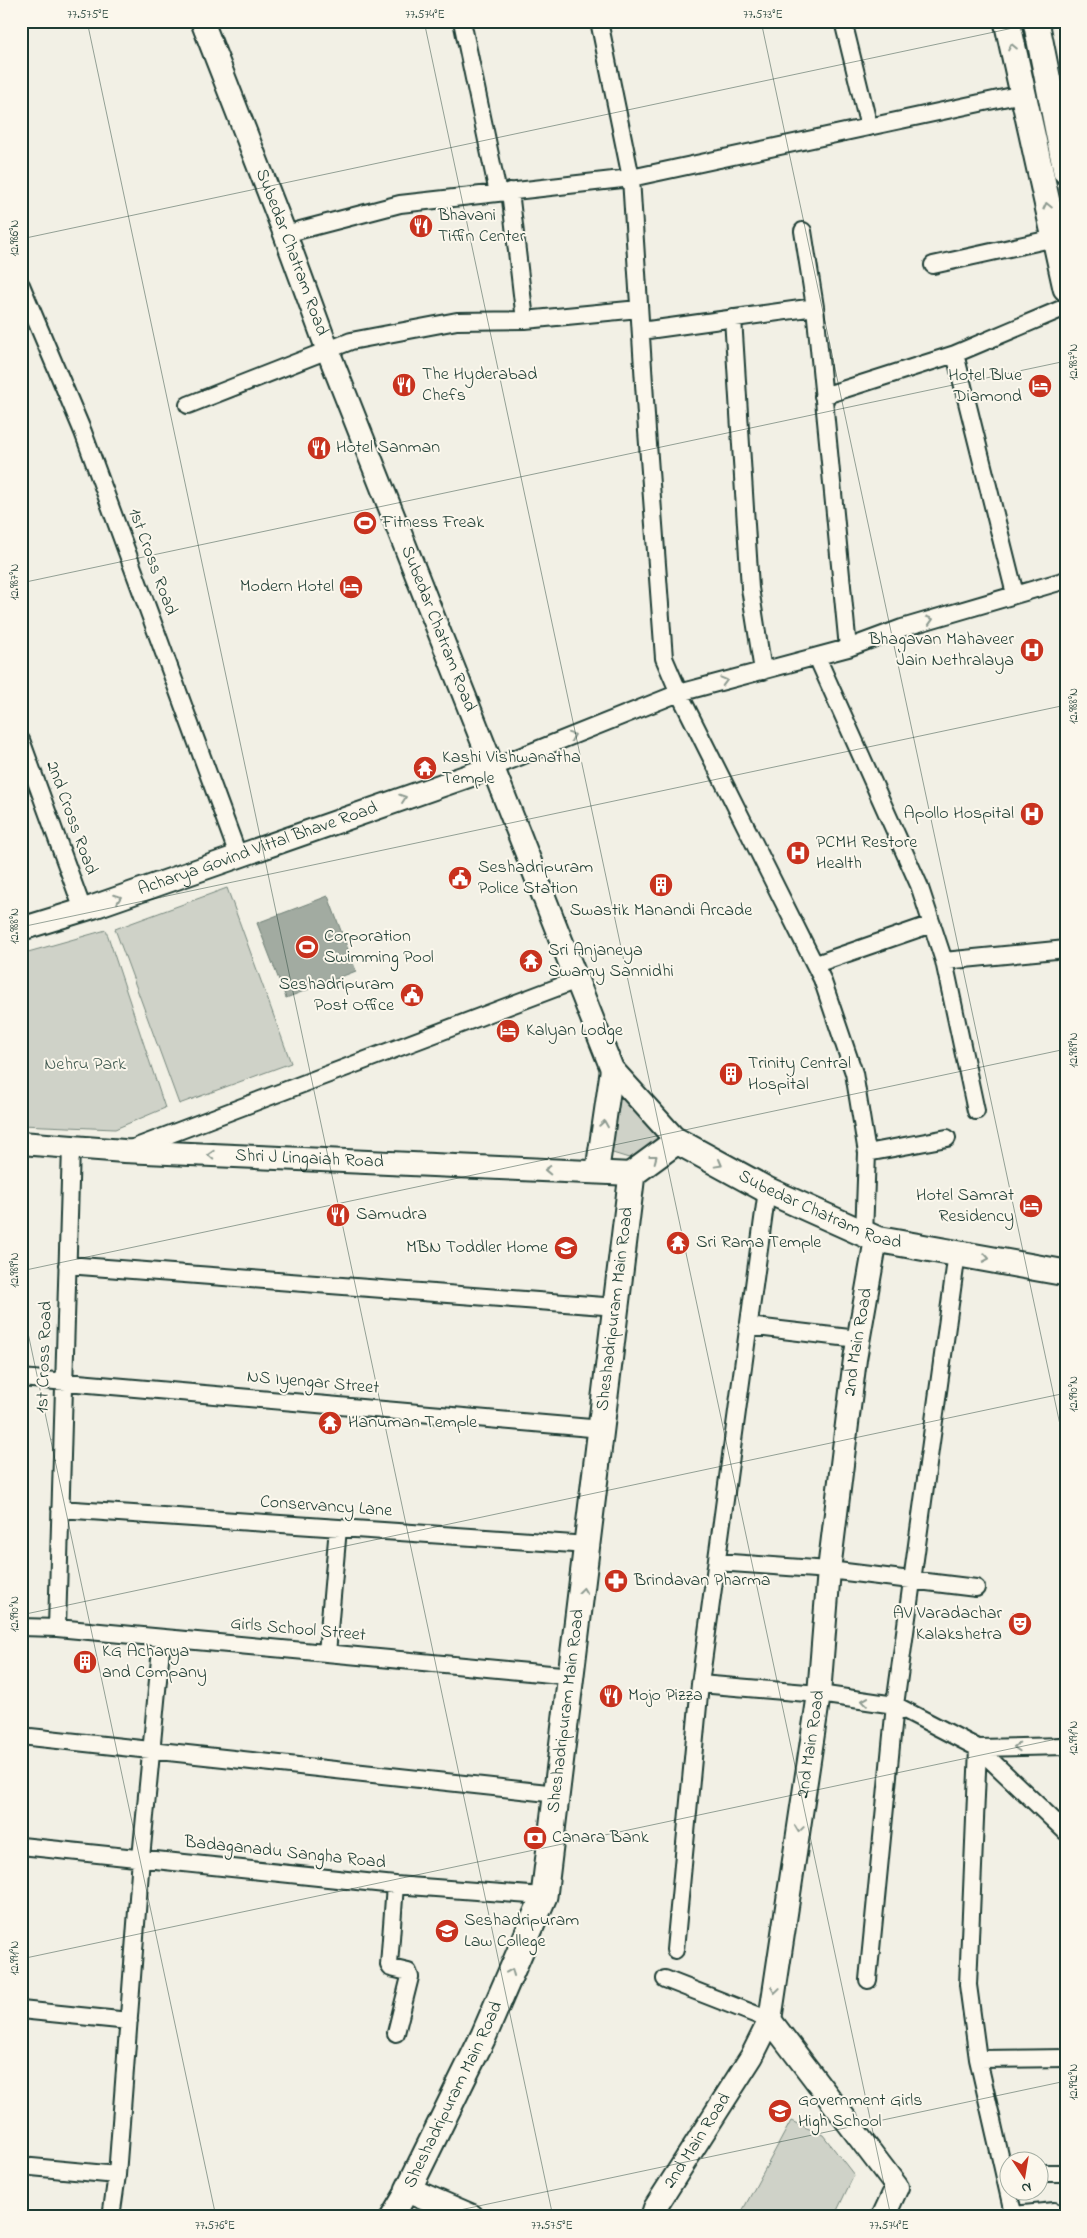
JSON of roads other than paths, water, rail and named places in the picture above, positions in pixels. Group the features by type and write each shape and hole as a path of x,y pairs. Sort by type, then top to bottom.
{"main road":[{"name":"Subedar Chatram Road","path":"202,21 285,234 328,351 612,1069 677,1141 767,1190 870,1237 1066,1272"},
{"path":"1007,21 1066,288"},
{"path":"1036,21 1066,171"},
{"name":"Acharya Govind Vittal Bhave Road","path":"21,929 83,910 494,767"},
{"path":"596,1172 612,1069"},
{"path":"632,1174 677,1141"},
{"name":"Shri J Lingaiah Road","path":"21,1143 124,1151 632,1174"},
{"name":"Sheshadripuram Main Road","path":"392,2217 408,2190 484,2036 544,1896 632,1174"},
{"name":"2nd Main Road","path":"652,2217 655,2208 752,2056 770,2020 819,1694 829,1570 870,1237"},
{"path":"770,2020 897,2187 883,2217"},
{"path":"408,2190 471,2217"}],"street":[{"path":"462,21 504,192 525,320"},
{"path":"599,21 631,178 664,658 679,693 816,964 854,1073 867,1154 870,1237"},
{"path":"843,21 869,127"},
{"path":"285,234 400,204 631,178 1022,94"},
{"path":"803,231 815,307 848,648"},
{"path":"933,265 1054,238"},
{"name":"1st Cross Road","path":"21,285 83,432 238,855"},
{"path":"641,331 815,307"},
{"path":"823,396 955,354 1066,307"},
{"path":"188,405 351,341 457,321 525,320 640,309"},
{"path":"733,318 750,588 763,671"},
{"path":"955,354 1015,594"},
{"path":"494,767 679,693 848,648 902,628 1066,580"},
{"path":"817,657 919,885 944,961 976,1112"},
{"name":"2nd Cross Road","path":"21,740 83,910"},
{"path":"816,964 932,924"},
{"path":"944,961 1066,949"},
{"path":"124,1151 577,980"},
{"path":"867,1154 948,1138"},
{"name":"1st Cross Road","path":"57,1628 71,1147"},
{"path":"676,1950 700,1684 767,1190"},
{"path":"868,1980 895,1705 910,1582 957,1253"},
{"path":"67,1265 617,1307"},
{"path":"748,1326 858,1339"},
{"name":"NS Iyengar Street","path":"21,1378 602,1429"},
{"name":"Conservancy Lane","path":"60,1509 588,1545"},
{"path":"327,1653 338,1528"},
{"path":"716,1562 829,1570 910,1582 976,1588"},
{"name":"Girls School Street","path":"21,1626 572,1676"},
{"path":"111,2217 117,2175 151,1750 162,1638"},
{"path":"700,1684 819,1694 895,1705 978,1748 1066,1832"},
{"path":"21,1736 557,1794"},
{"path":"978,1748 1066,1746"},
{"path":"978,1748 968,1985 978,2059 1001,2150"},
{"name":"Badaganadu Sangha Road","path":"21,1846 395,1885 544,1896"},
{"path":"395,1885 389,1965 391,1968 408,1972 410,1977 396,2032"},
{"path":"665,1980 770,2020"},
{"path":"21,2010 129,2021"},
{"path":"978,2059 1066,2058"},
{"path":"21,2166 117,2175"},
{"path":"1050,2173 1066,2173"},
{"path":"1011,2200 1014,2216 1054,2211"}],"place":[{"name":"Bhavani Tiffin Center","path":"421,226"},
{"name":"The Hyderabad Chefs","path":"404,385"},
{"name":"Hotel Blue Diamond","path":"1040,386"},
{"name":"Hotel Sanman","path":"319,448"},
{"name":"Fitness Freak","path":"365,523"},
{"name":"Modern Hotel","path":"351,587"},
{"name":"Bhagavan Mahaveer Jain Nethralaya","path":"1032,650"},
{"name":"Kashi Vishwanatha Temple","path":"425,768"},
{"name":"Apollo Hospital","path":"1032,814"},
{"name":"PCMH Restore Health","path":"798,853"},
{"name":"Seshadripuram Police Station","path":"460,878"},
{"name":"Swastik Manandi Arcade","path":"661,885"},
{"name":"Corporation Swimming Pool","path":"307,947"},
{"name":"Sri Anjaneya Swamy Sannidhi","path":"531,961"},
{"name":"Seshadripuram Post Office","path":"412,995"},
{"name":"Kalyan Lodge","path":"508,1031"},
{"name":"Trinity Central Hospital","path":"731,1074"},
{"name":"Hotel Samrat Residency","path":"1031,1206"},
{"name":"Samudra","path":"338,1215"},
{"name":"Sri Rama Temple","path":"678,1243"},
{"name":"MBN Toddler Home","path":"566,1248"},
{"name":"Hanuman Temple","path":"330,1423"},
{"name":"Brindavan Pharma","path":"616,1581"},
{"name":"AV Varadachar Kalakshetra","path":"1020,1624"},
{"name":"KG Acharya and Company","path":"85,1662"},
{"name":"Mojo Pizza","path":"611,1696"},
{"name":"Canara Bank","path":"535,1838"},
{"name":"Seshadripuram Law College","path":"447,1931"},
{"name":"Government Girls High School","path":"780,2111"}],"park label":[{"name":"Nehru Park","path":"85,1065"}]}
